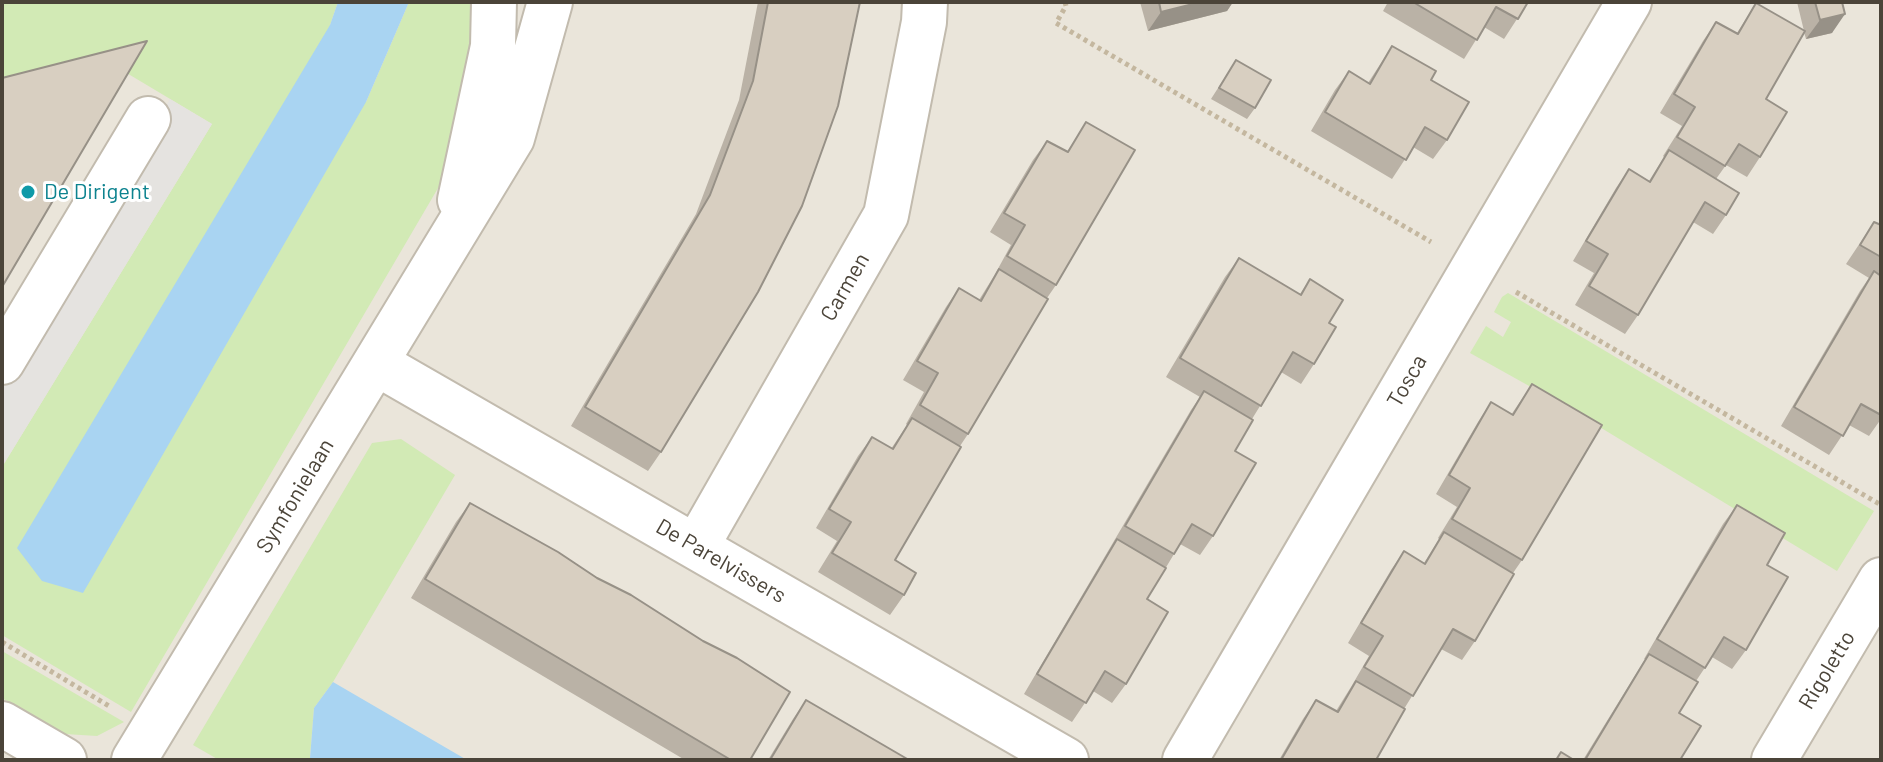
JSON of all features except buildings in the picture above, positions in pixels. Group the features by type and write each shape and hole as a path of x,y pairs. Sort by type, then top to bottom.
{"street":[{"name":"Symfonielaan","path":"454,230 493,46 494,2"},
{"name":"Symfonielaan","path":"143,746 512,138 550,2"},
{"name":"Carmen","path":"696,547 886,215 924,22 925,2"},
{"name":"Tosca","path":"1185,760 1629,2"},
{"path":"2,362 148,119"},
{"name":"De Parelvissers","path":"376,363 1066,760"},
{"name":"Rigoletto","path":"1774,760 1881,580"},
{"path":"2,724 64,760"}],"path":[{"path":"2,642 143,746"}],"shaded area":[{"path":"2,2 1881,2 1881,760 2,760"},
{"path":"170,99 212,124 2,467 2,390"}],"green space":[{"path":"338,2 330,25 366,102 409,2 476,2 475,70 441,183 131,712 2,635 2,467 212,124 125,72 2,100 2,3"},
{"path":"1508,293 1874,511 1837,571 1565,406 1470,353 1486,326 1503,337 1511,322 1494,312 1502,297"},
{"path":"401,439 455,475 333,682 314,708 310,757 314,760 219,760 193,745 372,443"},
{"path":"2,651 124,722 97,736 65,734 2,698"}],"water":[{"path":"338,2 409,2 366,102 83,593 42,581 17,548 330,25"},
{"path":"333,682 467,760 310,758 314,708"}],"place":[{"name":"De Dirigent","path":"28,192"}]}
